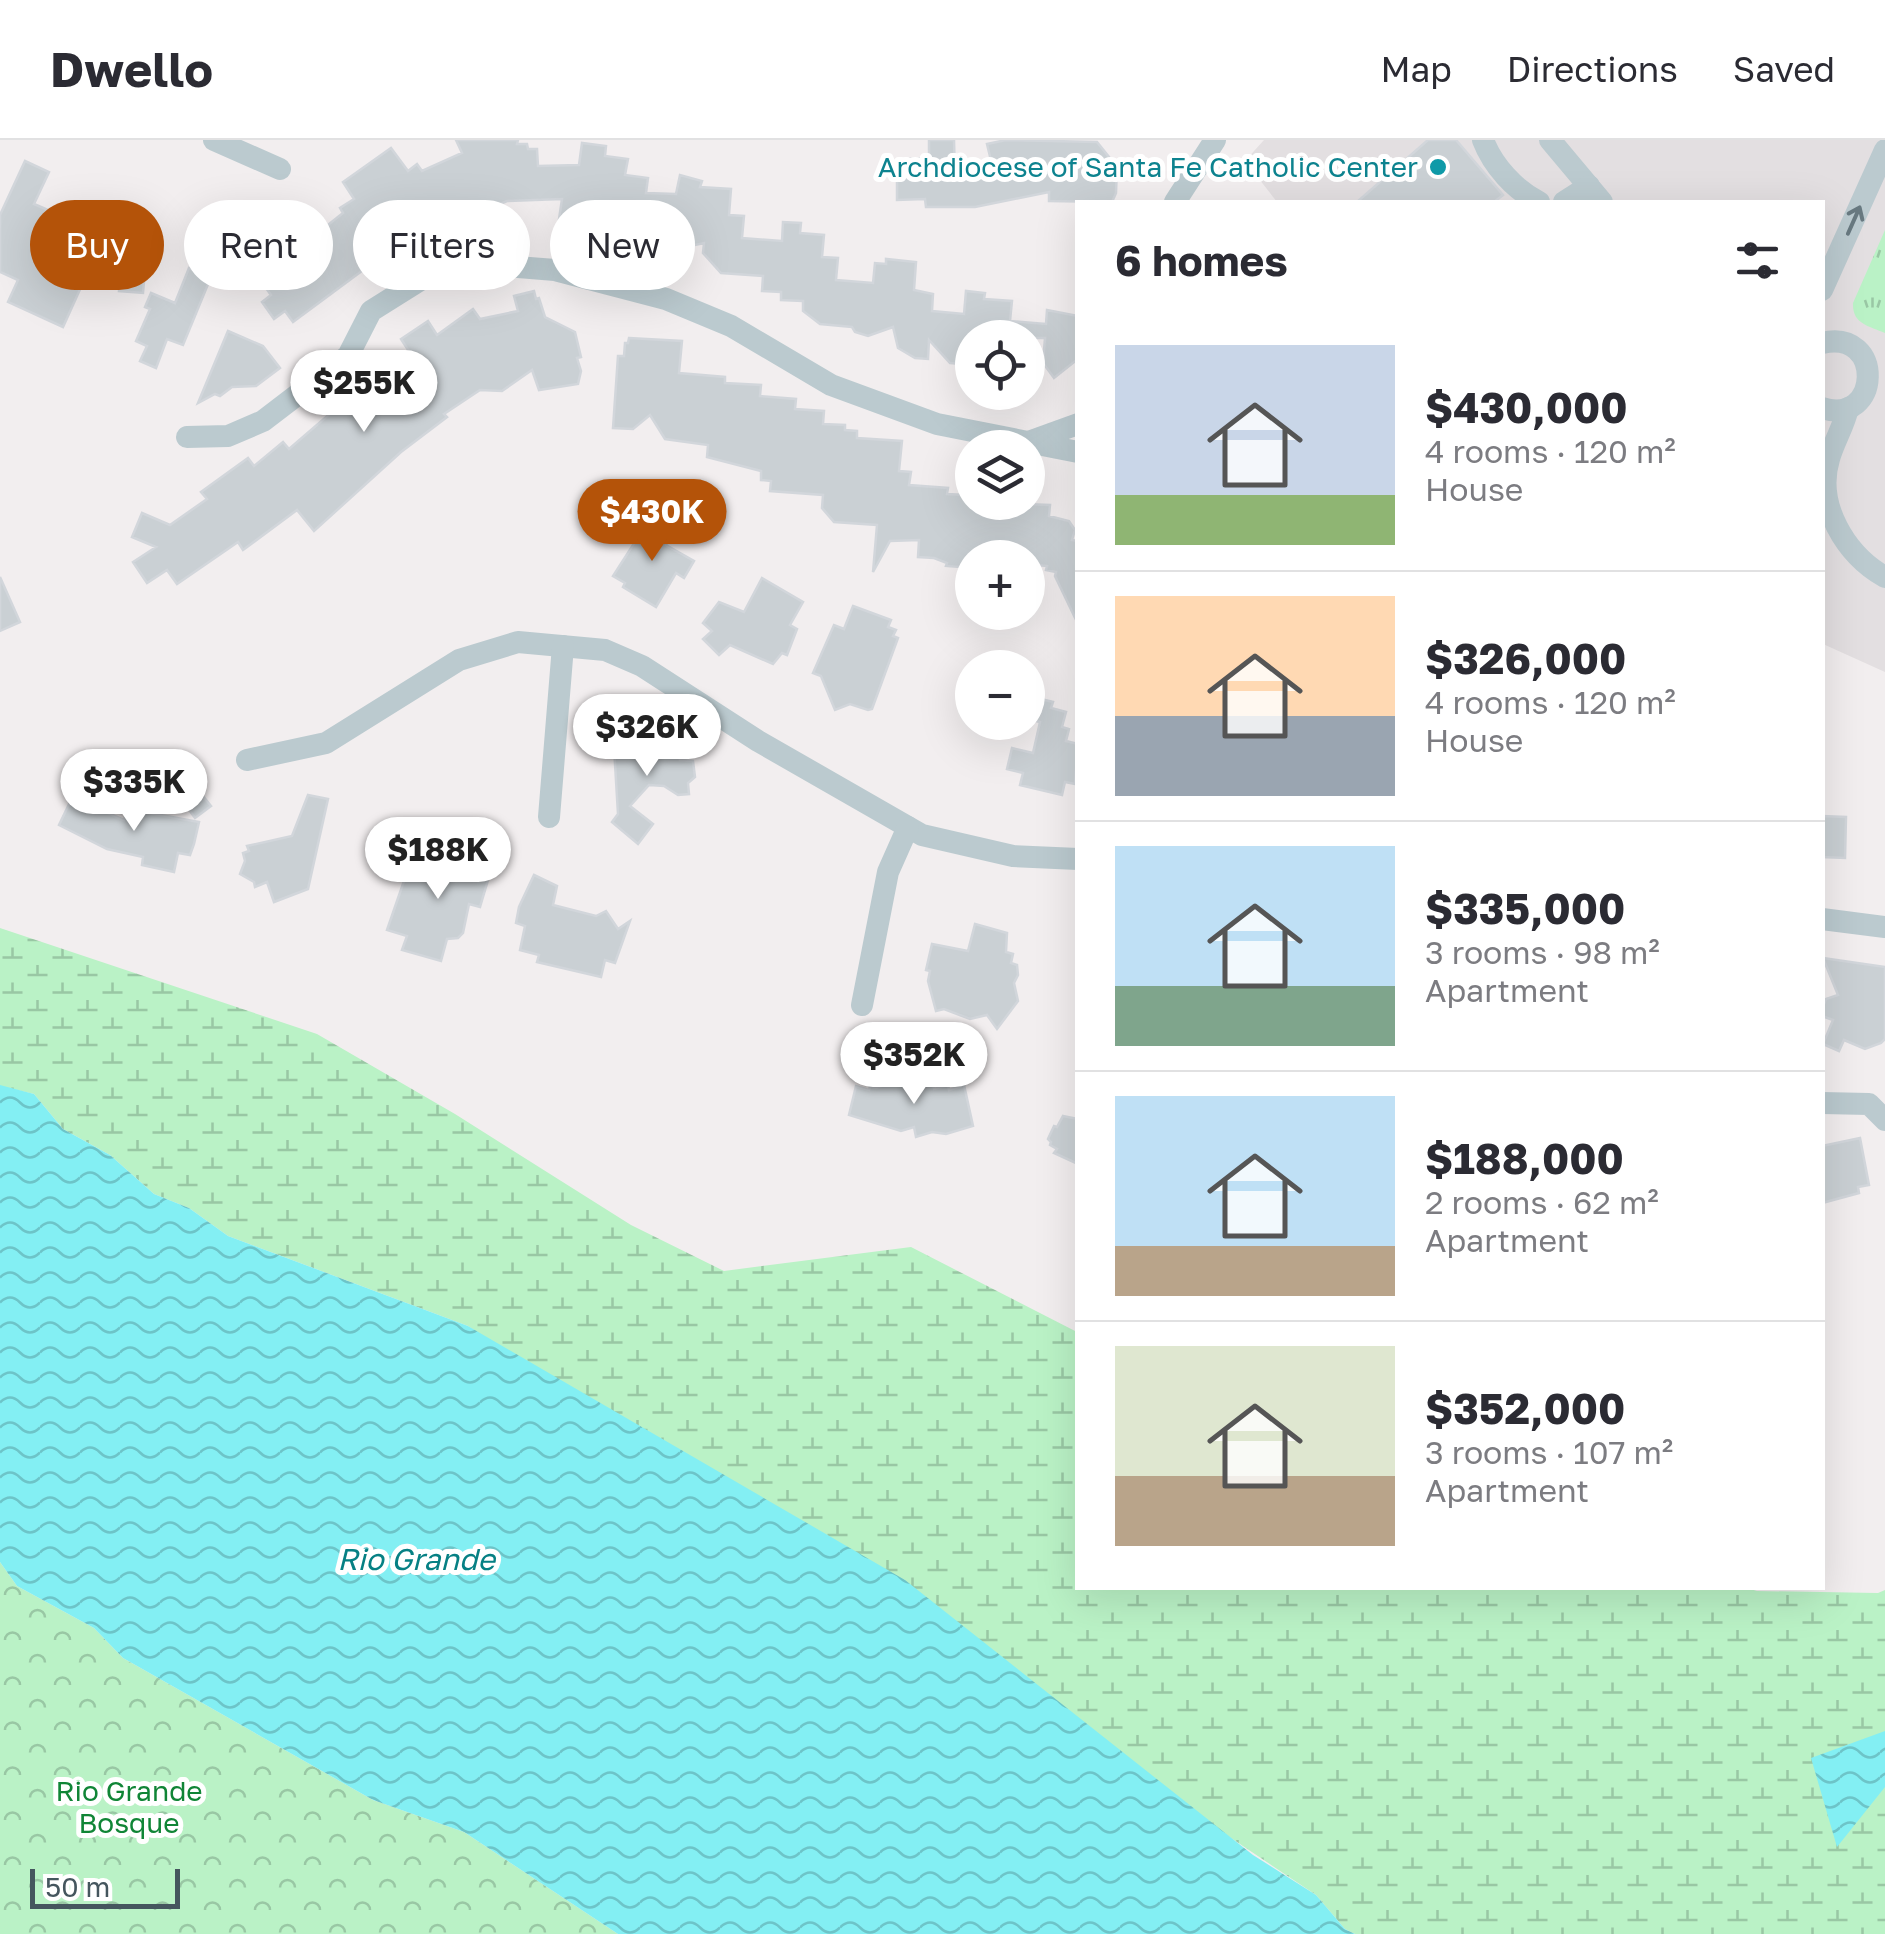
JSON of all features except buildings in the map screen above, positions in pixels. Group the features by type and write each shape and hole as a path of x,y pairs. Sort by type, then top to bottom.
{"street":[{"path":"214,140 280,169"},
{"path":"1176,200 1215,140"},
{"path":"1483,140 1487,152 1508,179 1537,200"},
{"path":"1550,140 1595,194"},
{"path":"1825,283 1885,150"},
{"path":"187,437 228,436 264,421 348,356 370,311 430,274 480,264 555,270 666,299 731,326 831,385 937,424 970,430"},
{"path":"1825,342 1854,346 1868,362 1869,384 1865,394 1848,408 1825,410"},
{"path":"1848,408 1843,430 1828,460 1826,498 1842,538 1870,568 1885,577"},
{"path":"1045,436 1075,425"},
{"path":"1045,444 1075,451"},
{"path":"247,760 326,744 459,660 518,642 605,650 642,666 758,742 922,835 1013,856 1075,862"},
{"path":"549,817 562,646"},
{"path":"862,1005 888,872 908,827"},
{"path":"1825,920 1885,927"},
{"path":"1825,1103 1869,1104 1885,1120"}],"shaded area":[{"path":"1264,140 1885,140 1885,672 1825,645 1825,200 1275,200 1245,161"}],"green space":[{"path":"1885,230 1885,333 1858,320 1853,303"},
{"path":"0,928 317,1034 455,1114 631,1225 724,1271 911,1247 1075,1331 1075,1590 1885,1590 1885,1934 1355,1934 1345,1929 1316,1895 468,1326 228,1236 189,1208 154,1194 110,1155 63,1129 34,1094 0,1086"},
{"name":"Rio Grande Bosque","path":"0,1562 17,1586 94,1628 123,1658 373,1800 464,1832 618,1934 0,1934"}],"water":[{"name":"Rio Grande","path":"0,1085 34,1094 63,1129 110,1155 154,1194 189,1208 228,1236 468,1326 905,1580 1253,1855 1316,1895 1345,1929 1355,1934 618,1934 464,1832 373,1800 123,1658 94,1628 17,1586 0,1562"},
{"path":"1885,1731 1885,1787 1837,1847 1811,1758"}],"place":[{"name":"Archdiocese of Santa Fe Catholic Center","path":"1438,167"}]}
